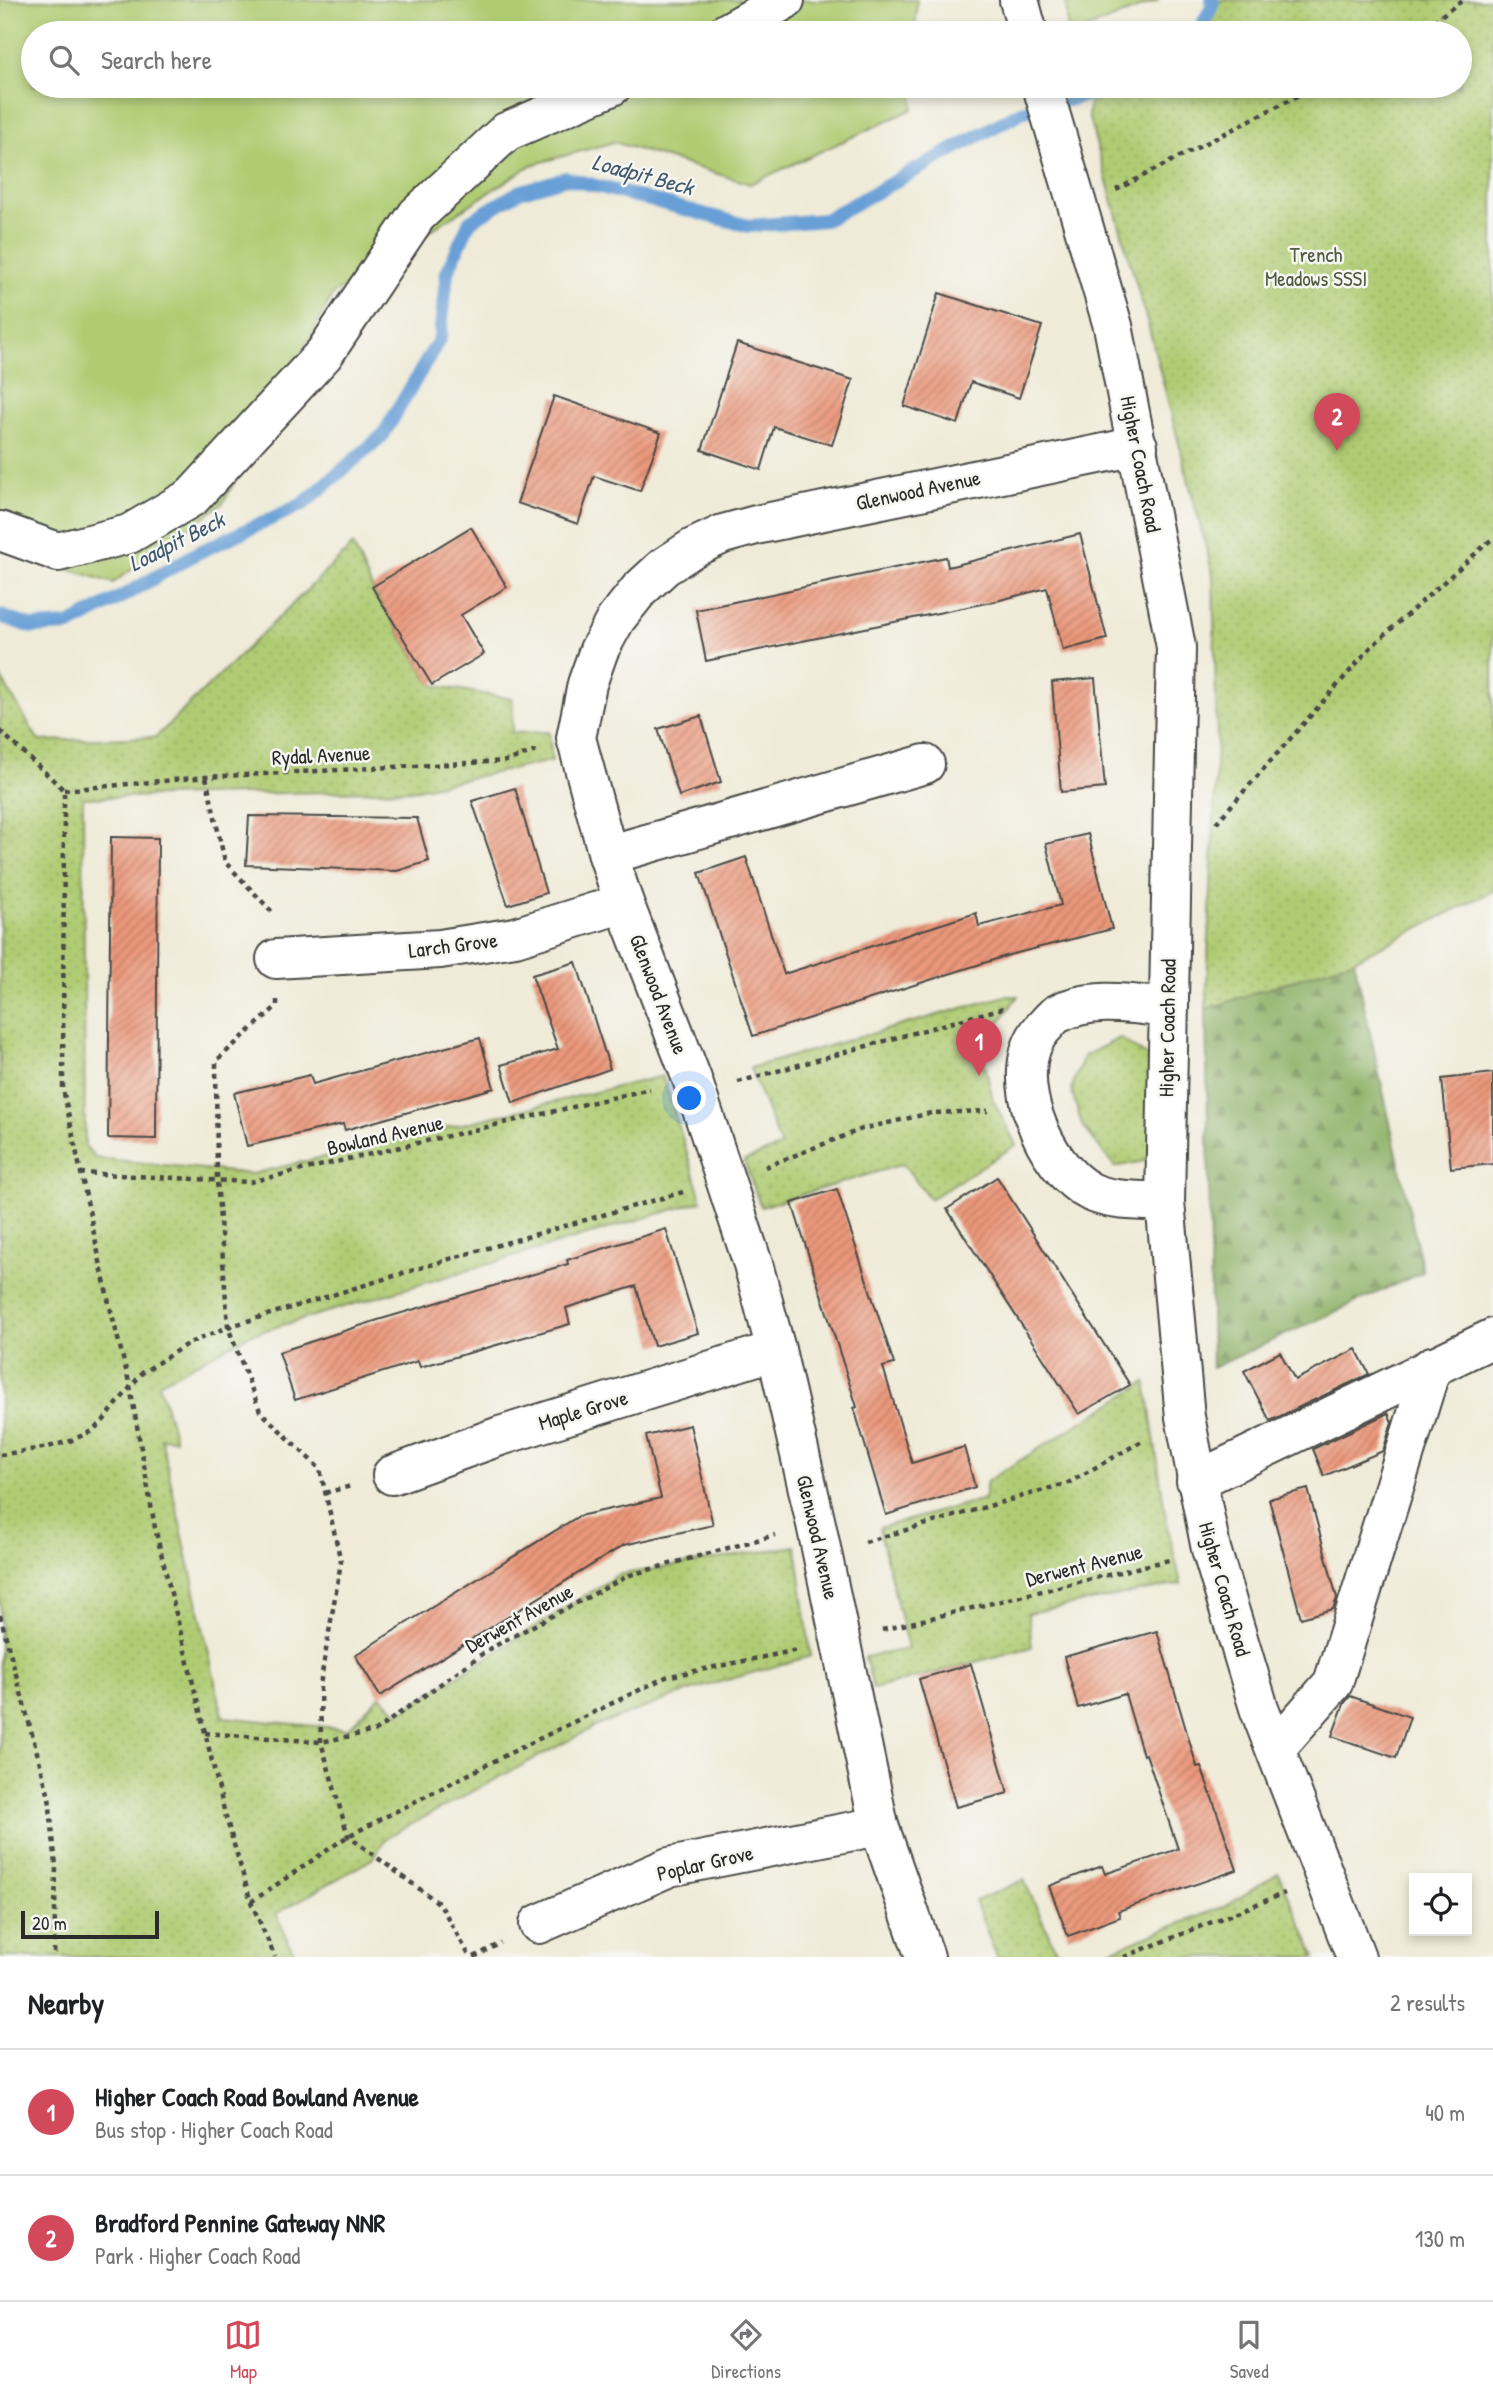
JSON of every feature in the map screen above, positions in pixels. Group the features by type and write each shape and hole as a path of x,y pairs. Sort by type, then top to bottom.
{"street":[{"path":"747,21 785,0"},
{"path":"1019,0 1025,21"},
{"path":"0,531 58,552 129,534 192,496 324,354 417,215 506,132 584,98"},
{"name":"Higher Coach Road","path":"1045,98 1113,326 1176,647 1165,1202 1185,1417 1212,1549 1259,1708 1356,1957"},
{"name":"Glenwood Avenue","path":"925,1957 879,1826 776,1350 727,1179 695,1087 624,903 576,738 587,684 599,650 616,619 639,590 664,567 693,548 723,534 756,524 1138,446"},
{"path":"608,855 925,764"},
{"name":"Larch Grove","path":"276,959 440,949 515,937 624,903"},
{"path":"1165,1202 1106,1198 1071,1180 1047,1145 1031,1110 1027,1086 1028,1058 1037,1035 1056,1015 1087,1005 1115,1002 1168,1007"},
{"path":"1196,1481 1493,1338"},
{"name":"Maple Grove","path":"392,1475 500,1436 776,1350"},
{"path":"1276,1748 1333,1683 1432,1366"},
{"name":"Poplar Grove","path":"539,1924 669,1867 879,1826"}],"path":[{"path":"1434,21 1463,0"},
{"path":"1078,209 1292,98"},
{"path":"1215,824 1371,647 1493,538"},
{"path":"0,731 64,790 63,1089 108,1299 130,1386 155,1528 205,1733 251,1902 275,1957"},
{"name":"Rydal Avenue","path":"64,790 206,777 506,761 576,738"},
{"path":"206,777 225,862 275,915 278,1006 216,1061 217,1180 228,1327 260,1411 320,1469 323,1481 341,1562 320,1685 321,1742 348,1836 440,1904 470,1957"},
{"name":"Bowland Avenue","path":"80,1172 250,1182 695,1087 1010,1006 1056,1015"},
{"path":"0,1455 59,1444 92,1431 142,1373 187,1344 228,1327 453,1258 727,1179 794,1158 862,1129 931,1113 1031,1110"},
{"name":"Derwent Avenue","path":"205,1733 321,1742 375,1731 489,1648 630,1575 819,1539 1068,1483 1185,1417"},
{"name":"Derwent Avenue","path":"251,1902 348,1836 666,1677 841,1641 1212,1549"},
{"path":"0,1615 49,1797 56,1866 54,1957"},
{"path":"1124,1957 1325,1877"}],"green space":[{"path":"0,0 917,0 916,21 21,21 21,98 913,98 913,109 750,184 614,142 531,165 333,294 223,503 113,583 0,548"},
{"path":"1066,0 1159,0 1106,21 1067,21"},
{"name":"Trench Meadows SSSI","path":"1212,0 1493,0 1493,891 1354,960 1206,1009 1217,743 1213,575 1149,328 1088,115 1090,98 1472,98 1472,21 1204,21 1213,5"},
{"path":"353,545 372,588 432,685 513,699 512,733 549,732 552,761 412,790 83,798 85,1146 96,1158 252,1174 663,1076 702,1201 249,1335 159,1383 175,1439 161,1438 223,1717 347,1729 380,1696 399,1713 618,1575 796,1546 811,1656 689,1691 594,1727 387,1837 372,1859 276,1914 296,1957 0,1957 0,676 39,741 156,737"},
{"path":"1354,960 1423,1272 1212,1368 1206,1009"},
{"path":"1005,996 1018,996 986,1041 982,1052 993,1100 1016,1145 930,1199 903,1164 761,1207 744,1161 781,1146 750,1068"},
{"path":"1120,1038 1148,1057 1157,1150 1144,1161 1115,1167 1082,1125 1071,1089 1084,1056"},
{"path":"1146,1382 1166,1519 1181,1584 1028,1613 1032,1647 873,1689 865,1657 908,1649 879,1528 984,1499 987,1481"},
{"path":"1278,1873 1316,1957 1093,1957 1228,1905"},
{"path":"1024,1880 1059,1957 997,1957 975,1901"}],"building":[{"path":"939,293 1042,326 1019,398 971,382 958,424 904,406"},
{"path":"737,343 853,380 832,445 774,427 761,470 702,450"},
{"path":"554,396 661,433 640,491 594,476 578,524 517,503"},
{"path":"471,527 507,587 461,615 484,654 432,685 372,587"},
{"path":"1080,534 1107,639 1063,650 1047,588 706,661 696,610 946,557 948,567"},
{"path":"1095,678 1105,788 1061,792 1052,682"},
{"path":"701,716 721,782 679,796 658,729"},
{"path":"515,788 546,893 508,905 472,801"},
{"path":"249,816 417,818 429,861 397,871 246,865"},
{"path":"1088,834 1112,929 1009,955 753,1036 699,873 746,857 784,974 976,913 979,926 1061,905 1046,844"},
{"path":"111,837 158,838 156,1139 108,1138"},
{"path":"576,962 610,1069 513,1103 501,1065 558,1049 532,975"},
{"path":"480,1038 494,1088 345,1130 343,1124 247,1146 234,1093 310,1075 313,1084"},
{"path":"1493,1073 1493,1164 1451,1168 1442,1079"},
{"path":"997,1177 1130,1385 1079,1414 947,1209"},
{"path":"837,1189 894,1364 883,1367 912,1463 964,1447 975,1487 886,1515 854,1408 857,1407 792,1203"},
{"path":"666,1229 698,1333 654,1346 636,1286 566,1308 570,1324 420,1367 418,1361 295,1400 279,1352 568,1264 567,1260"},
{"path":"1356,1349 1369,1374 1270,1421 1244,1371 1280,1352 1295,1380"},
{"path":"1388,1413 1392,1422 1383,1451 1324,1476 1313,1449"},
{"path":"690,1425 713,1525 624,1545 380,1696 355,1655 579,1516 661,1498 646,1436"},
{"path":"1308,1489 1337,1598 1333,1609 1301,1618 1269,1499"},
{"path":"1157,1631 1197,1767 1201,1766 1237,1870 1118,1911 1120,1917 1068,1936 1049,1886 1102,1866 1105,1874 1178,1849 1146,1754 1143,1755 1125,1694 1078,1708 1064,1657"},
{"path":"971,1664 1008,1793 956,1807 919,1679"},
{"path":"1350,1696 1410,1717 1396,1758 1332,1736 1344,1704"}],"waterway":[{"name":"Loadpit Beck","path":"1204,21 1213,5 1212,0"},
{"name":"Loadpit Beck","path":"0,616 33,627 69,625 197,553 303,504 383,435 440,338 447,272 470,221 519,192 566,178 749,226 825,220 1021,112 1075,98"}],"place":[{"name":"Bradford Pennine Gateway NNR","path":"1337,451"},
{"name":"Higher Coach Road Bowland Avenue","path":"979,1076"}]}
